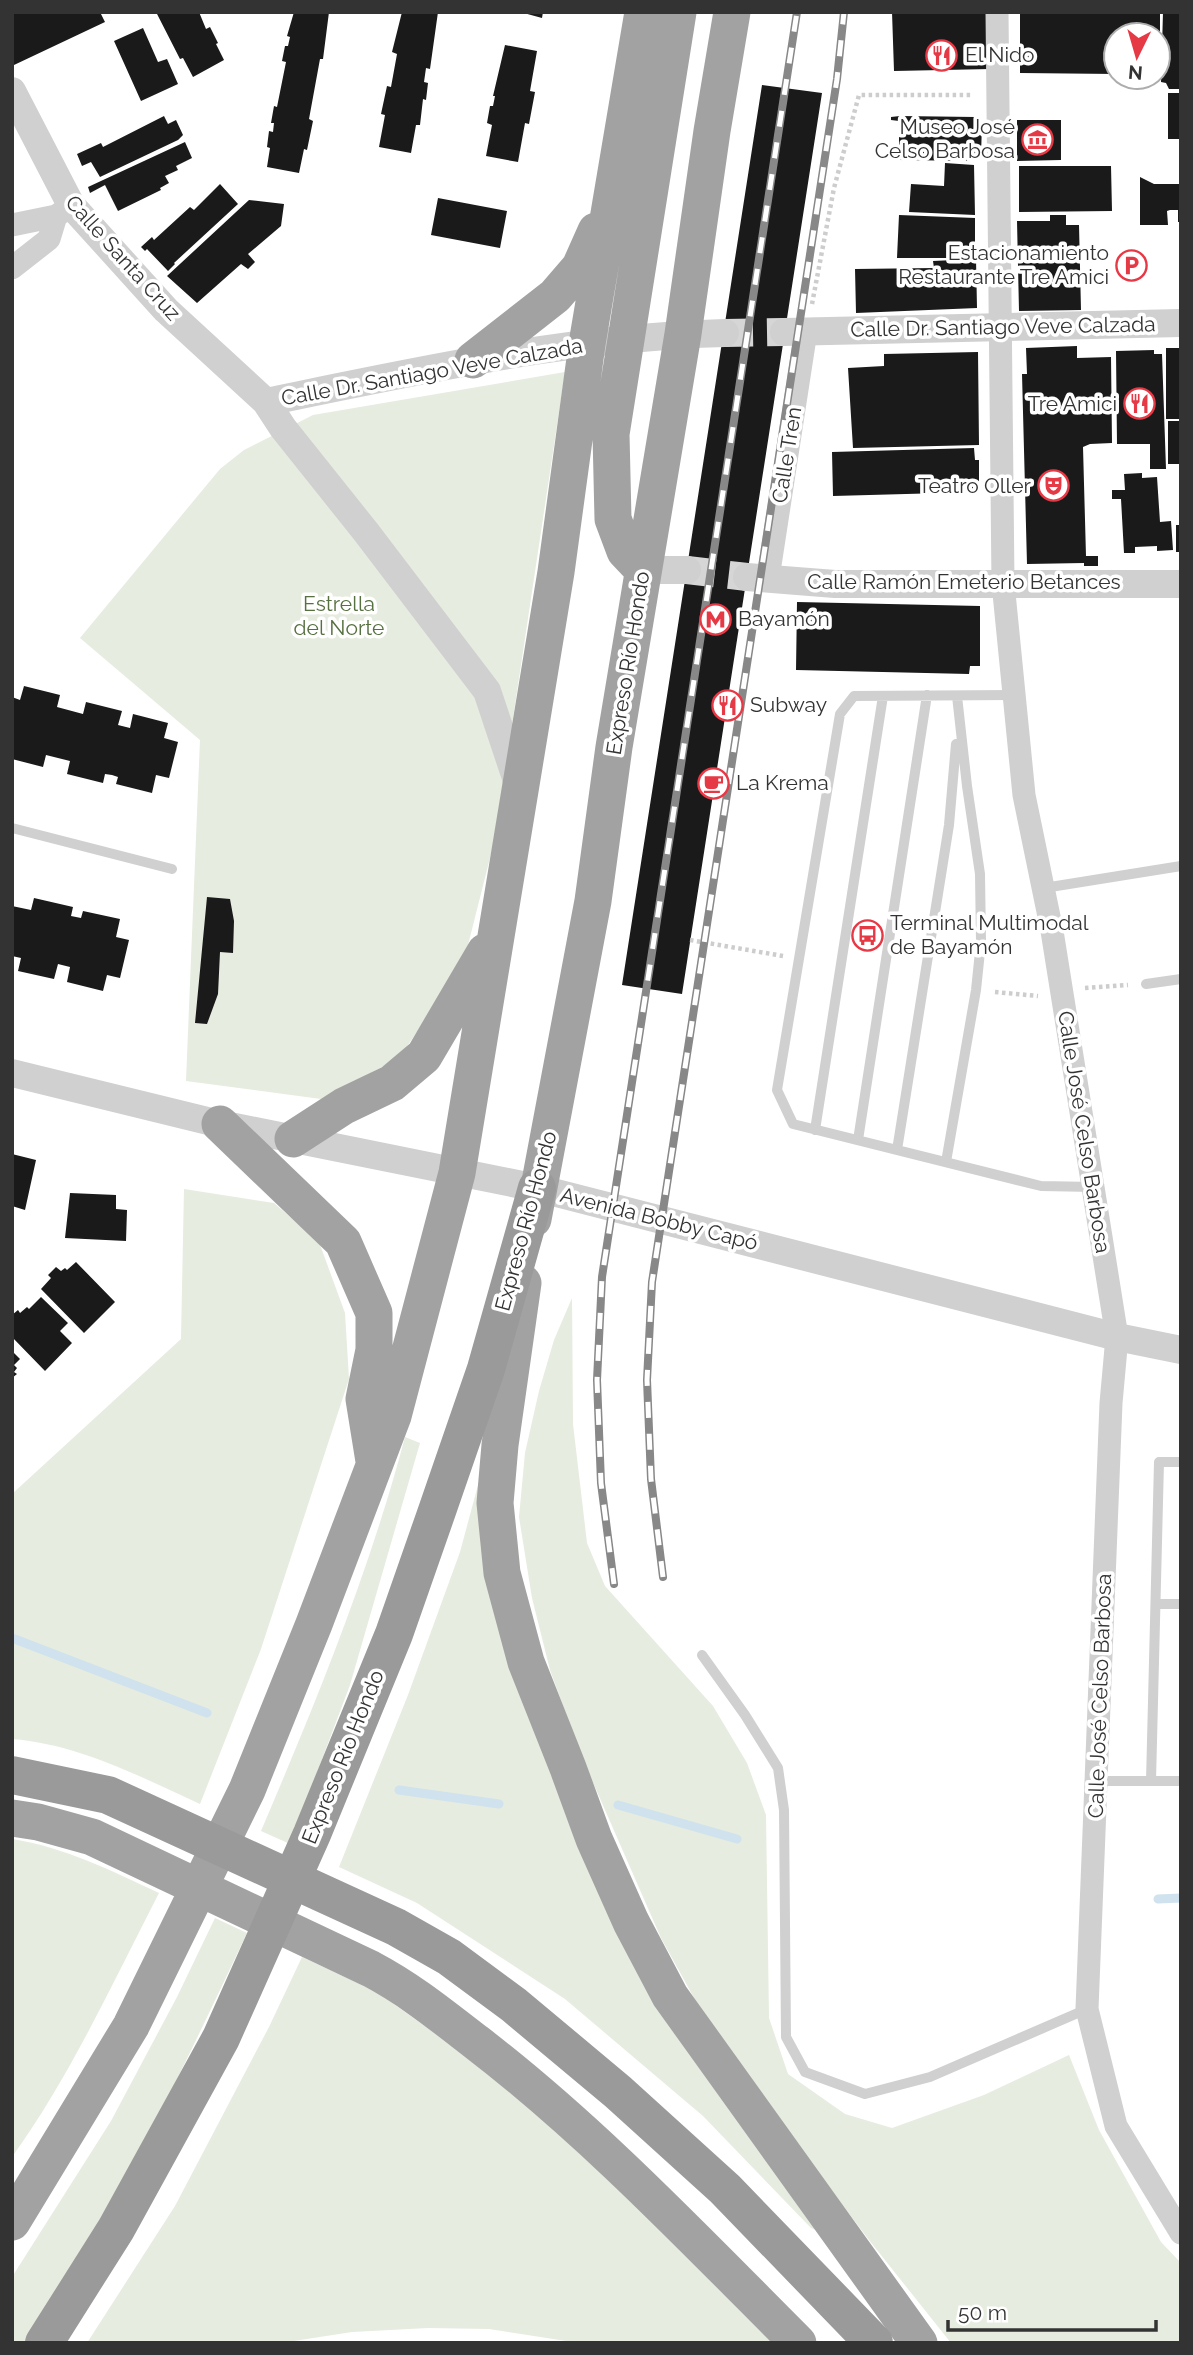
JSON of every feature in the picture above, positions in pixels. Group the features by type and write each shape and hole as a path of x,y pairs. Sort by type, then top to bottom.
{"highway":[{"path":"12,2222 131,2026 247,1790 285,1699 393,1416 457,1173 555,572 587,344 643,12"},
{"path":"643,570 625,551 613,519 611,435 678,12"},
{"name":"Expreso Río Hondo","path":"44,2343 116,2229 221,2038 312,1834 394,1634 486,1369 537,1188 555,1107 593,901 614,747 683,334 732,12"},
{"path":"473,360 555,296 580,267 613,195"},
{"path":"293,1139 344,1106 393,1083 424,1056 496,933"},
{"path":"220,1124 343,1242 374,1313 374,1350 364,1399 374,1464"},
{"path":"537,1188 500,1445 495,1503 502,1573 526,1662 594,1839 631,1922 670,1996 919,2343"},
{"path":"12,1775 108,1795 396,1927 449,1957 514,2005 618,2092 724,2189 874,2343"},
{"path":"12,1818 38,1822 92,1837 405,1987 526,2081 634,2180 797,2343"},
{"path":"12,2172 67,2133"}],"street":[{"name":"Calle José Celso Barbosa","path":"997,12 1003,583 1024,795 1044,888 1117,1337 1110,1418 1087,2009 1116,2126 1181,2233"},
{"name":"Calle Santa Cruz","path":"12,91 64,211 266,402 283,428 487,691 520,790"},
{"path":"12,225 64,211"},
{"path":"12,268 49,239 64,211"},
{"name":"Calle Dr. Santiago Veve Calzada","path":"795,332 1181,323"},
{"name":"Calle Tren","path":"757,578 795,332"},
{"name":"Calle Dr. Santiago Veve Calzada","path":"266,402 473,360 587,344 683,334 725,333"},
{"path":"643,570 687,570"},
{"name":"Calle Ramón Emeterio Betances","path":"757,578 835,584 1181,584"},
{"name":"Avenida Bobby Capó","path":"12,1073 220,1124 537,1188 1117,1337 1181,1350"}],"lane":[{"path":"858,1140 927,695"},
{"path":"1014,695 854,696 840,714 777,1090 793,1124 1041,1186 1094,1187"},
{"path":"815,1130 883,696"},
{"path":"897,1150 949,825 956,757 957,696"},
{"path":"946,1162 976,990 981,942 980,874 957,696"},
{"path":"12,828 172,869"},
{"path":"1044,888 1181,866"},
{"path":"1146,984 1181,979"},
{"path":"1151,1781 1159,1462 1181,1462"},
{"path":"1156,1604 1181,1604"},
{"path":"702,1655 745,1715 778,1768 784,1810 786,2037 806,2072 865,2094 930,2077 1087,2009"},
{"path":"1096,1781 1181,1781"}],"path":[{"path":"795,332 859,95 998,95"}],"green space":[{"name":"Estrella del Norte","path":"565,372 495,838 463,965 399,1058 321,1099 186,1081 200,740 80,638 220,469 244,450 313,415"},
{"path":"184,1189 274,1203 319,1242 345,1313 349,1379 261,1649 200,1804 109,1763 61,1747 12,1739 12,1494 181,1339"},
{"path":"572,1298 573,1424 587,1543 605,1586 713,1706 747,1763 766,1815 769,2018 788,2074 845,2114 892,2128 984,2095 1069,2055 1099,2130 1161,2242 1181,2263 1181,2343 951,2343 869,2240 715,2036 661,1938 581,1755 550,1670 532,1598 519,1517 525,1453 554,1340"},
{"path":"405,1437 420,1443 350,1685 290,1844 261,1831 321,1686 358,1587"},
{"path":"484,1463 549,1753 816,2230 811,2228 703,2116 565,1999 417,1903 339,1867 408,1695 460,1552"},
{"path":"12,1839 69,1854 159,1893 72,2061 12,2157"},
{"path":"215,1918 247,1933 214,2003 145,2142 89,2244 27,2343 12,2343 12,2277 111,2121 177,1997"},
{"path":"302,1957 377,1992 548,2114 785,2343 579,2343 489,2329 428,2328 352,2332 281,2343 87,2343 175,2206 269,2027"}],"building":[{"path":"12,12 100,12 105,22 14,65"},
{"path":"156,12 199,12 206,29 210,27 224,60 193,77 183,58 180,59"},
{"path":"294,12 329,12 323,59 320,59 309,119 313,121 299,173 267,167 269,131 273,132 274,123 271,123 274,106 277,107 286,62 282,61 285,46 288,46 290,37 287,36"},
{"path":"402,12 438,12 430,69 426,68 424,82 428,83 426,100 423,99 420,125 416,125 411,153 379,147 385,115 381,114 387,86 391,87 397,54 392,52"},
{"path":"520,12 543,12 542,18"},
{"path":"892,12 990,12 991,69 894,71"},
{"path":"1020,12 1160,12 1160,21 1102,21 1102,74 1020,73"},
{"path":"1163,12 1181,12 1181,89 1172,89 1172,21 1163,21"},
{"path":"143,28 158,62 167,59 178,84 141,101 114,41"},
{"path":"505,45 537,51 530,91 535,92 529,124 525,123 518,162 486,156 492,125 487,123"},
{"path":"762,85 822,93 682,994 622,985"},
{"path":"1168,93 1181,93 1181,139 1168,139"},
{"path":"164,116 168,124 176,120 183,135 178,140 100,177 91,162 82,166 77,154 101,143 103,147"},
{"path":"891,117 975,117 977,122 982,122 981,157 974,157 974,161 899,160 899,121 891,120"},
{"path":"1017,120 1061,120 1061,160 1017,161"},
{"path":"185,142 192,158 176,166 178,170 165,176 169,183 160,188 161,190 118,211 105,185 90,193 88,187"},
{"path":"945,163 974,165 975,215 909,212 911,184 944,186"},
{"path":"1019,166 1111,166 1112,211 1019,212"},
{"path":"1140,177 1154,184 1181,184 1181,222 1178,222 1178,210 1170,210 1167,211 1168,225 1140,225"},
{"path":"220,184 238,204 168,271 147,249 145,251 141,247 152,237 154,240 190,207 194,210"},
{"path":"438,198 507,211 500,248 431,235"},
{"path":"249,200 284,204 281,226 248,254 255,262 248,269 241,264 197,303 167,276"},
{"path":"899,215 975,218 975,258 897,258"},
{"path":"1050,215 1066,215 1066,225 1079,225 1081,310 1019,311 1017,221 1050,221"},
{"path":"976,259 977,308 856,313 855,269 934,268 933,261"},
{"name":"Teatro Oller","path":"1077,346 1077,358 1111,357 1112,443 1083,447 1086,556 1098,556 1098,566 1084,566 1084,563 1027,564 1022,374 1027,374 1026,348"},
{"path":"1166,348 1181,348 1181,419 1166,419"},
{"name":"Tre Amici","path":"1154,350 1154,354 1162,354 1166,469 1150,469 1150,444 1117,444 1116,351"},
{"path":"978,352 979,445 853,448 848,368 884,366 884,354"},
{"path":"1168,421 1181,421 1181,464 1168,464"},
{"path":"974,448 975,460 979,460 979,492 833,496 832,452"},
{"path":"1142,473 1142,478 1157,477 1160,522 1171,521 1173,550 1157,551 1157,546 1135,547 1135,553 1124,553 1121,499 1112,499 1112,490 1125,490 1124,474"},
{"path":"1176,525 1181,525 1181,552 1176,552"},
{"path":"797,602 980,606 980,666 970,666 969,674 796,670"},
{"path":"24,686 60,695 57,707 83,714 86,702 122,711 118,725 130,728 133,714 168,723 164,738 178,742 169,778 156,775 152,793 116,784 118,777 112,775 105,774 103,783 67,774 70,761 46,755 43,767 12,759 12,697 20,700"},
{"path":"207,897 230,899 234,921 233,953 220,952 218,994 207,1024 195,1023"},
{"path":"34,898 73,907 71,916 81,918 83,911 120,919 116,937 129,940 120,978 107,975 103,991 67,982 70,967 58,964 54,979 18,971 21,958 12,956 12,906 31,910"},
{"path":"12,1154 36,1160 25,1210 12,1206"},
{"path":"70,1193 116,1195 116,1209 127,1210 126,1241 65,1238"},
{"path":"76,1262 115,1302 84,1333 41,1289 51,1278 48,1275 56,1267 61,1271 65,1268 67,1270"},
{"path":"41,1297 68,1323 60,1331 72,1343 45,1371 12,1337 12,1315 18,1310 20,1313 27,1307 29,1309"},
{"path":"12,1351 20,1359 14,1365 17,1368 14,1372 17,1374 12,1378"}],"waterway":[{"path":"12,1638 207,1713"},
{"path":"399,1790 499,1804"},
{"path":"618,1805 737,1839"},
{"path":"1158,1899 1181,1898"}],"tunnel":[{"path":"725,333 784,332"},
{"path":"687,570 747,577"}],"railway":[{"path":"614,1584 601,1483 597,1380 602,1277 797,12"},
{"path":"663,1577 651,1479 647,1380 652,1282 837,79 844,12"}],"place":[{"name":"El Nido","path":"942,55"},
{"name":"Museo José Celso Barbosa","path":"1038,139"},
{"name":"Estacionamiento Restaurante Tre Amici","path":"1132,265"},
{"name":"Tre Amici","path":"1140,404"},
{"name":"Teatro Oller","path":"1054,486"},
{"name":"Bayamón","path":"715,619"},
{"name":"Subway","path":"727,705"},
{"name":"La Krema","path":"713,783"},
{"name":"Terminal Multimodal de Bayamón","path":"867,935"}]}
